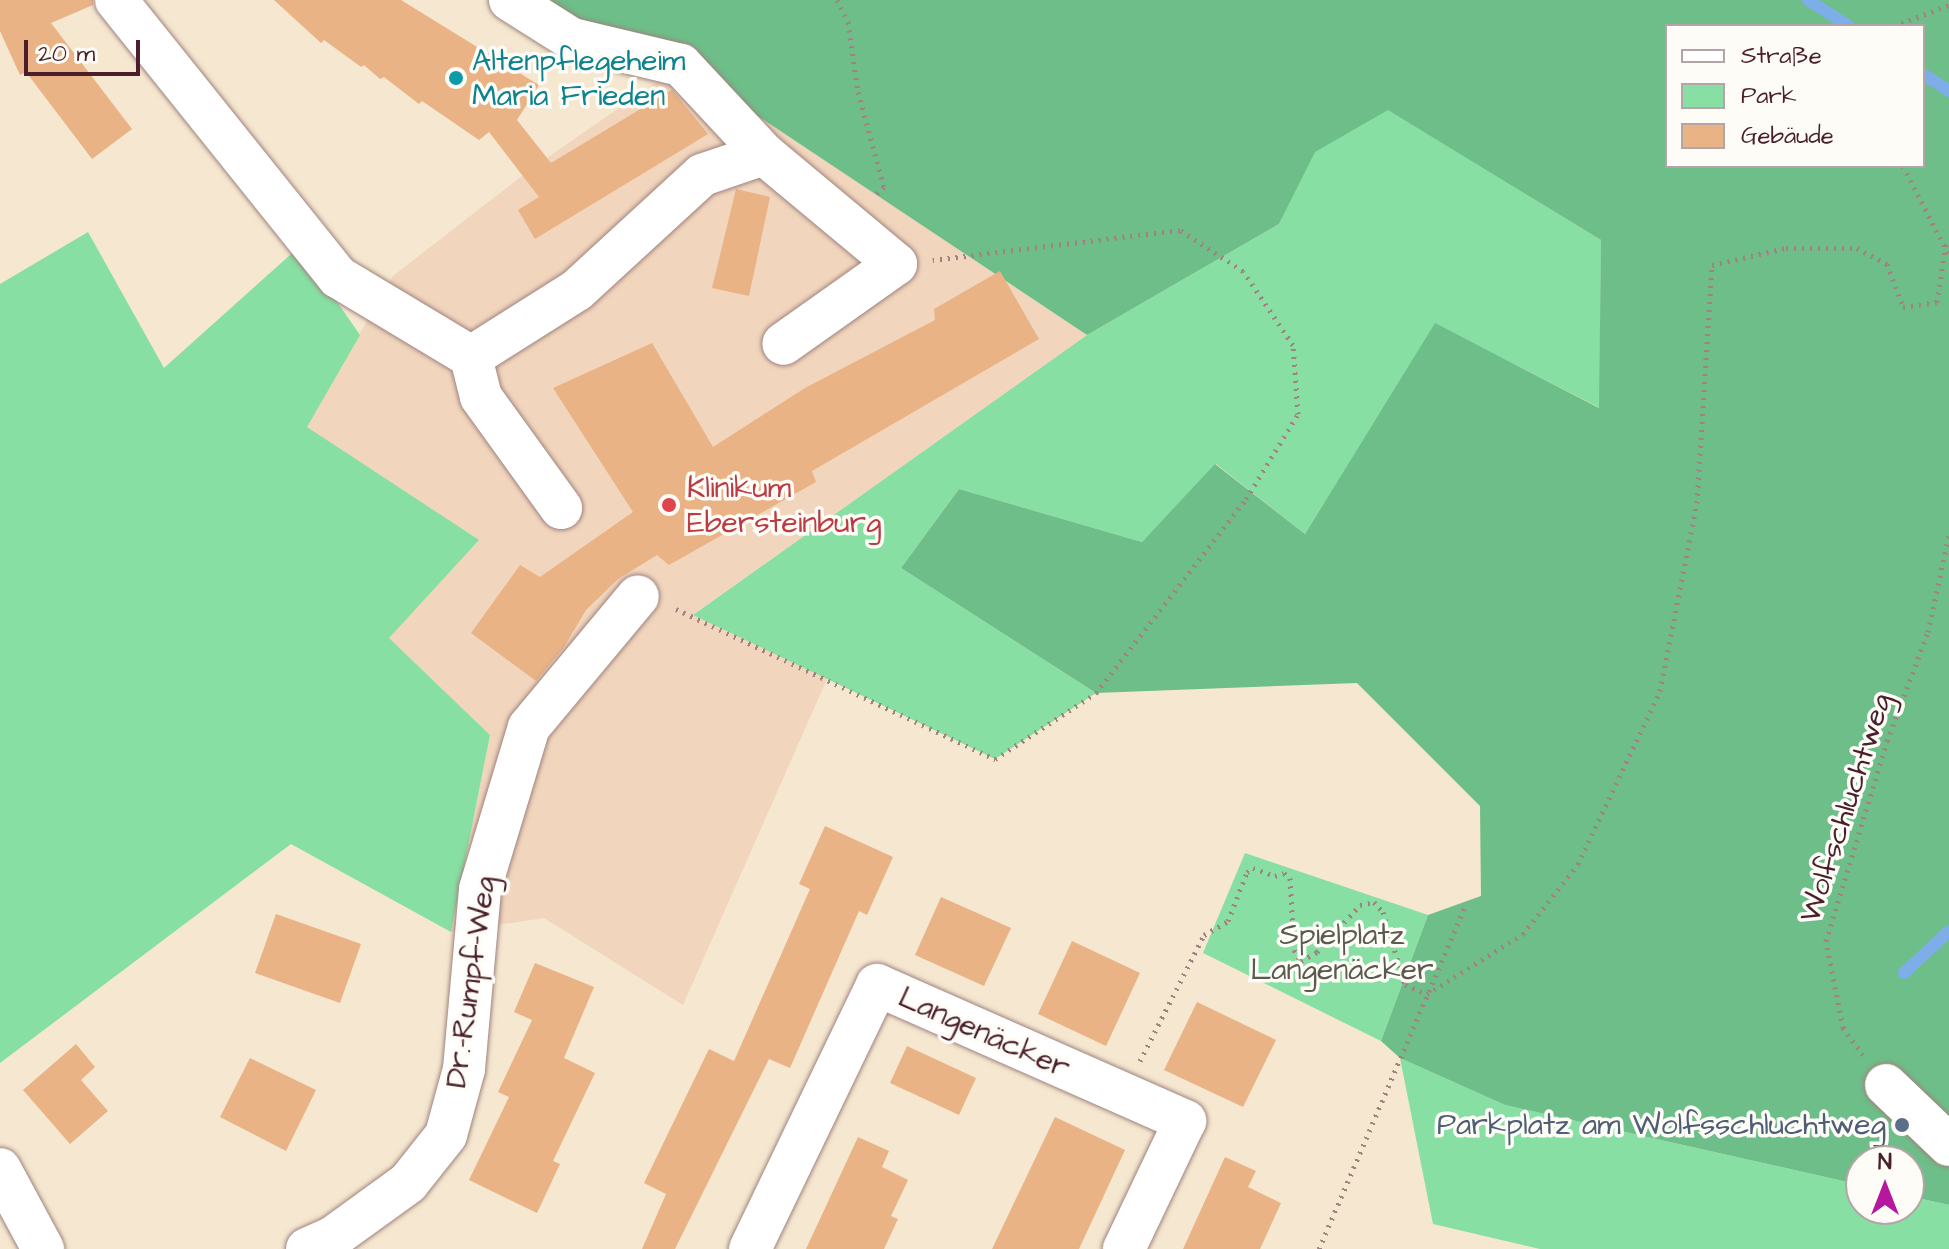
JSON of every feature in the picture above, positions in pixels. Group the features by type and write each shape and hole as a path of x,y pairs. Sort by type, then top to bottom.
{"street":[{"path":"116,0 338,277 471,357 481,397 561,508"},
{"path":"510,0 572,39 681,65 764,154 896,264 783,344"},
{"path":"471,357 577,290 702,175 764,154"},
{"name":"Dr.-Rumpf-Weg","path":"307,1249 332,1238 408,1183 446,1135 464,1069 480,889 529,727 638,596"},
{"name":"Langenäcker","path":"750,1249 877,985 1185,1121 1124,1249"},
{"path":"1886,1085 1949,1145"},
{"path":"0,1169 43,1249"}],"path":[{"path":"837,0 848,22 858,92 884,187 847,221"},
{"path":"1899,24 1949,5"},
{"path":"1904,168 1949,255"},
{"path":"638,596 693,615 995,759 1096,693 1246,499 1298,414 1293,345 1243,271 1180,230 896,264"},
{"path":"1427,994 1523,934 1578,864 1660,691 1697,503 1712,265 1786,248 1857,248 1887,264 1903,307 1937,302 1946,244"},
{"name":"Wolfschluchtweg","path":"1886,1085 1843,1028 1826,941 1887,741 1928,632 1949,535"},
{"path":"1124,1094 1204,935 1228,921 1247,872 1253,868 1275,876 1284,873 1290,878 1294,950 1301,961 1317,952 1360,905 1374,902 1383,912 1405,985 1427,994"},
{"path":"1319,1249 1465,907"}],"shaded area":[{"path":"681,65 1087,335 694,614 827,679 683,1005 544,918 451,932 490,735 389,638 306,427 393,276 531,169"}],"green space":[{"path":"535,0 1949,0 1949,1205 1925,1200 1925,1145 1845,1145 1845,1181 1505,1105 1400,1058 1381,1041 1428,915 1481,896 1480,806 1357,683 1096,693 901,568 959,489 1142,542 1215,464 1305,534 1435,323 1599,408 1601,240 1388,110 1315,152 1279,224 1087,335 681,65"},
{"path":"1388,109 1601,240 1600,408 1435,324 1305,534 1216,464 1142,542 959,489 901,568 1096,693 995,759 693,615 1087,335 1279,224 1314,152"},
{"path":"88,232 164,368 299,247 360,335 307,427 479,540 389,638 490,735 451,932 291,844 0,1063 0,284"},
{"name":"Spielplatz Langenäcker","path":"1245,853 1428,915 1381,1041 1203,953"},
{"path":"1400,1058 1505,1105 1845,1181 1845,1225 1925,1225 1925,1200 1949,1205 1949,1249 1540,1249 1433,1224"}],"building":[{"path":"0,0 93,0 93,5 51,23 132,129 92,159 26,72 20,75 0,31"},
{"path":"274,0 401,0 539,85 517,120 551,163 672,90 708,134 535,239 518,210 539,197 489,132 479,140 422,101 419,104 384,77 380,79 324,40 321,43"},
{"path":"736,189 770,197 749,296 712,288"},
{"path":"1000,271 1039,339 812,471 816,482 669,565 657,555 618,579 586,610 564,647 536,681 471,633 520,565 540,577 633,512 553,388 652,343 713,447 805,388 935,320 934,309"},
{"path":"825,826 893,857 867,915 859,911 790,1068 769,1059 675,1249 642,1249 666,1194 644,1183 709,1049 734,1061 810,889 799,884"},
{"path":"941,897 1011,928 984,986 915,955"},
{"path":"276,914 361,944 340,1003 255,973"},
{"path":"1072,941 1140,973 1106,1046 1038,1014"},
{"path":"535,963 594,987 564,1058 595,1073 553,1161 560,1164 537,1213 469,1180 509,1097 498,1092 532,1020 514,1012"},
{"path":"1197,1002 1276,1040 1243,1107 1164,1070"},
{"path":"76,1044 95,1067 81,1080 108,1111 70,1144 23,1090"},
{"path":"907,1046 976,1078 959,1115 890,1083"},
{"path":"250,1058 316,1090 286,1151 220,1117"},
{"path":"1055,1117 1125,1150 1079,1249 992,1249"},
{"path":"858,1137 889,1151 882,1167 908,1180 891,1216 898,1219 884,1249 806,1249"},
{"path":"1225,1157 1256,1171 1248,1187 1281,1203 1260,1249 1183,1249"}],"waterway":[{"path":"1808,0 1846,24"},
{"path":"1925,75 1949,91"},
{"path":"1904,973 1949,931"}],"place":[{"name":"Altenpflegeheim Maria Frieden","path":"456,78"},
{"name":"Klinikum Ebersteinburg","path":"669,505"},
{"name":"Parkplatz am Wolfsschluchtweg","path":"1902,1125"}]}
